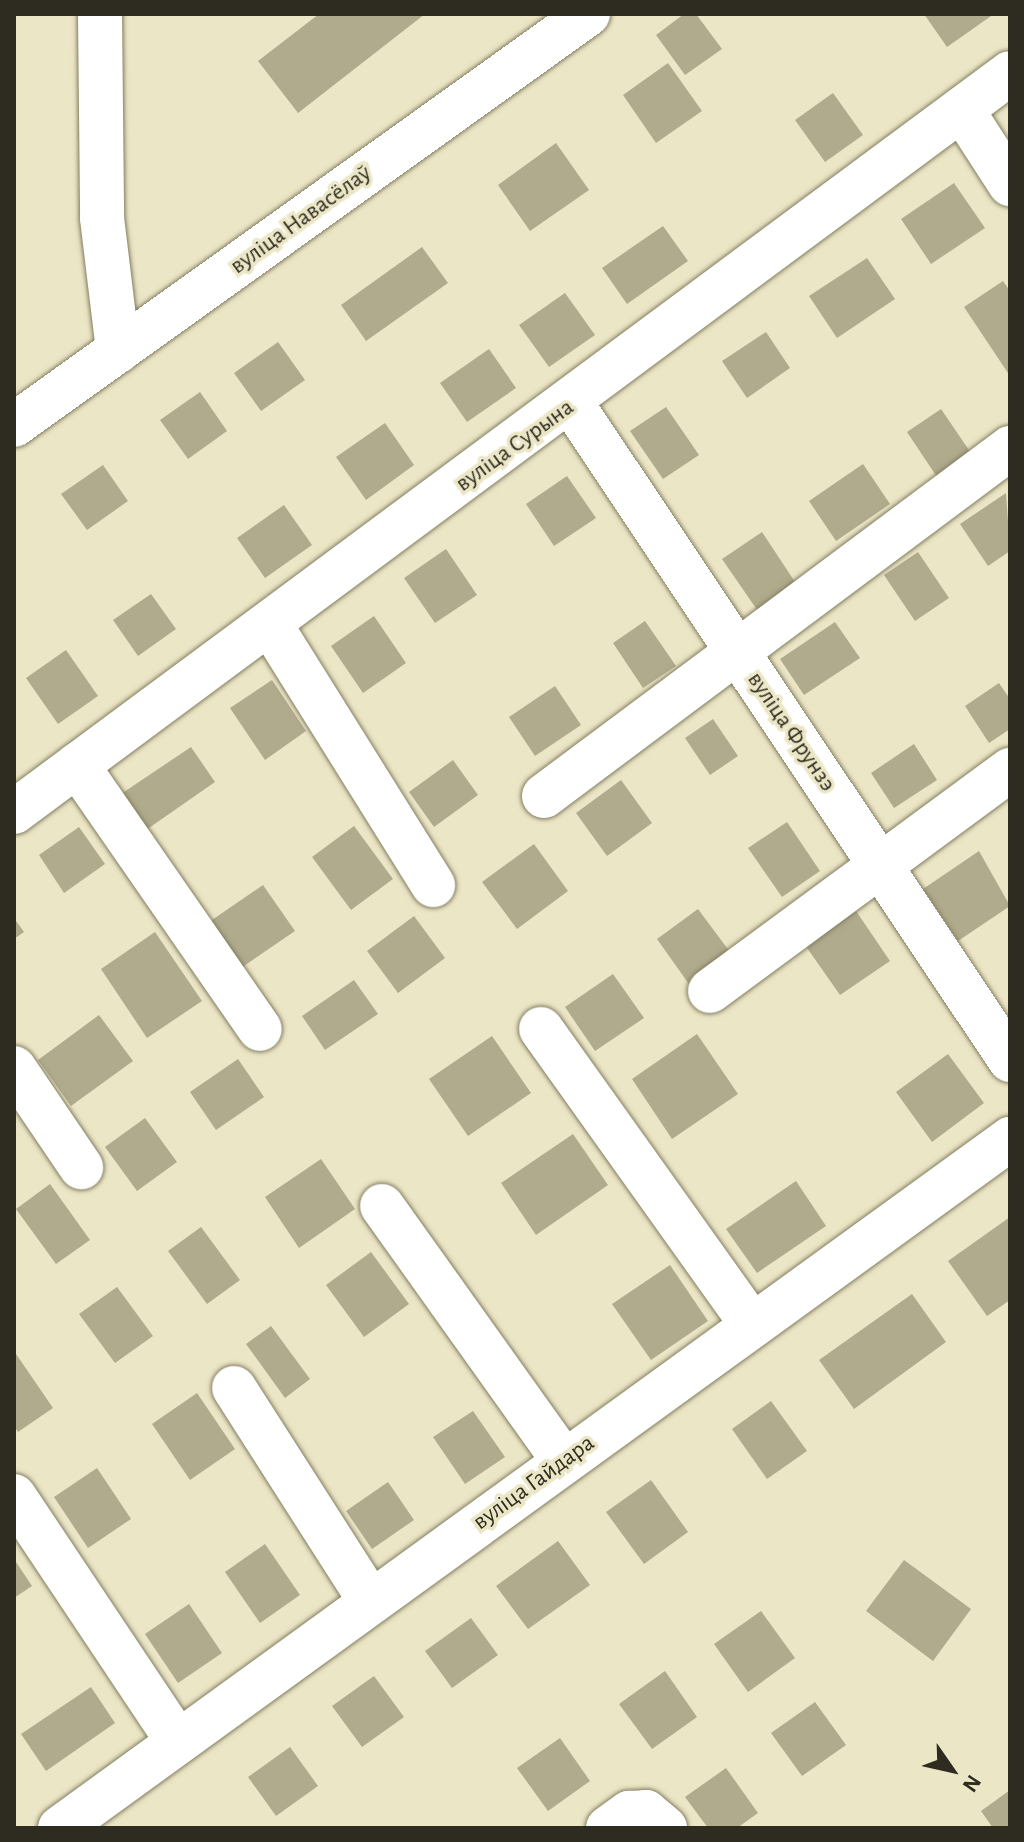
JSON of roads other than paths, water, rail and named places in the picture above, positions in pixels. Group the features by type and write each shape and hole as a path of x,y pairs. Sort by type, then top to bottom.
{"street":[{"path":"100,14 102,218 118,351"},
{"name":"вуліца Навасёлаў","path":"14,425 588,14"},
{"name":"вуліца Сурына","path":"14,812 572,404 964,113 1010,73"},
{"path":"964,113 1010,184"},
{"name":"вуліца Фрунзэ","path":"572,404 1010,1060"},
{"path":"544,796 1010,448"},
{"path":"270,624 433,885"},
{"path":"77,765 260,1029"},
{"path":"710,991 1010,770"},
{"path":"541,1029 752,1325"},
{"path":"14,1068 81,1167"},
{"name":"вуліца Гайдара","path":"60,1828 177,1740 1010,1139"},
{"path":"382,1206 564,1461"},
{"path":"234,1388 370,1601"},
{"path":"14,1496 177,1740"},
{"path":"608,1828 629,1813 646,1812 665,1828"}]}
